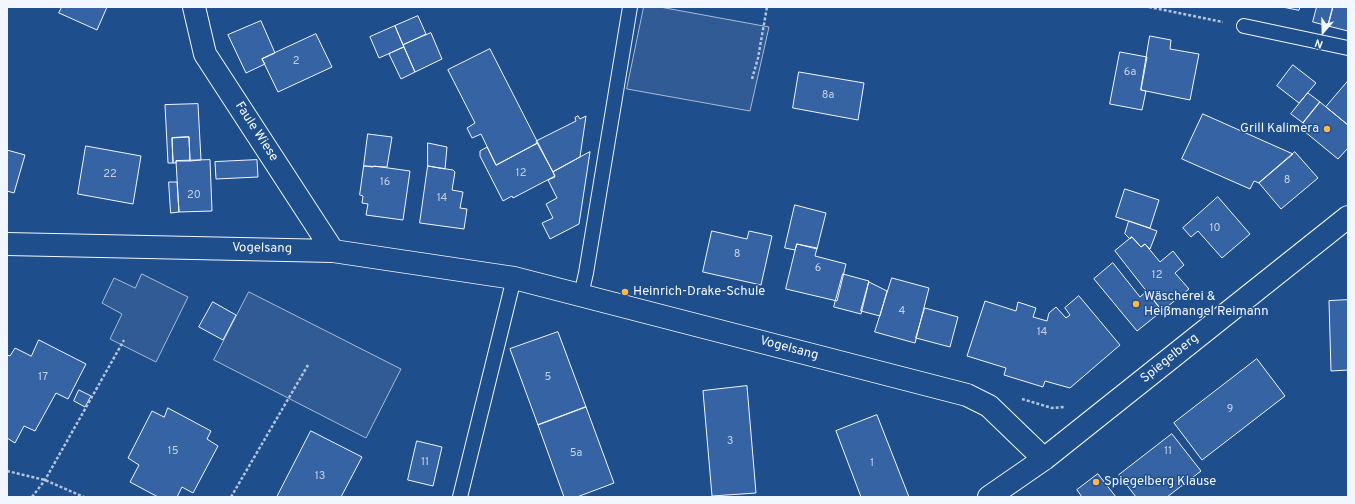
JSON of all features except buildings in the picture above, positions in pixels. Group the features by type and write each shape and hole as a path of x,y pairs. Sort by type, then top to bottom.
{"street":[{"name":"Faule Wiese","path":"194,7 205,54 333,251"},
{"name":"Spiegelberg","path":"989,497 1044,459 1348,217"},
{"name":"Vogelsang","path":"7,244 333,251 514,278 967,395 989,406 1044,459"}],"lane":[{"path":"581,295 586,273 630,7"},
{"path":"1244,26 1348,48"},
{"path":"460,497 514,278"}],"path":[{"path":"752,80 758,58 767,7"},
{"path":"1149,7 1244,26"},
{"path":"32,497 45,480 124,340"},
{"path":"231,497 308,365"},
{"path":"1015,397 1052,408 1065,406"},
{"path":"7,471 45,480 84,497"}],"shaded area":[{"path":"644,7 660,7 769,27 750,111 627,89"},
{"path":"142,274 188,297 156,362 110,339 122,314 102,303 114,278 135,288"},
{"path":"249,292 401,369 366,438 214,360"}],"place":[{"name":"Grill Kalimera","path":"1327,129"},
{"name":"Heinrich-Drake-Schule","path":"625,292"},
{"name":"Wäscherei & Heißmangel Reimann","path":"1136,304"},
{"name":"Spiegelberg Klause","path":"1096,482"}]}
